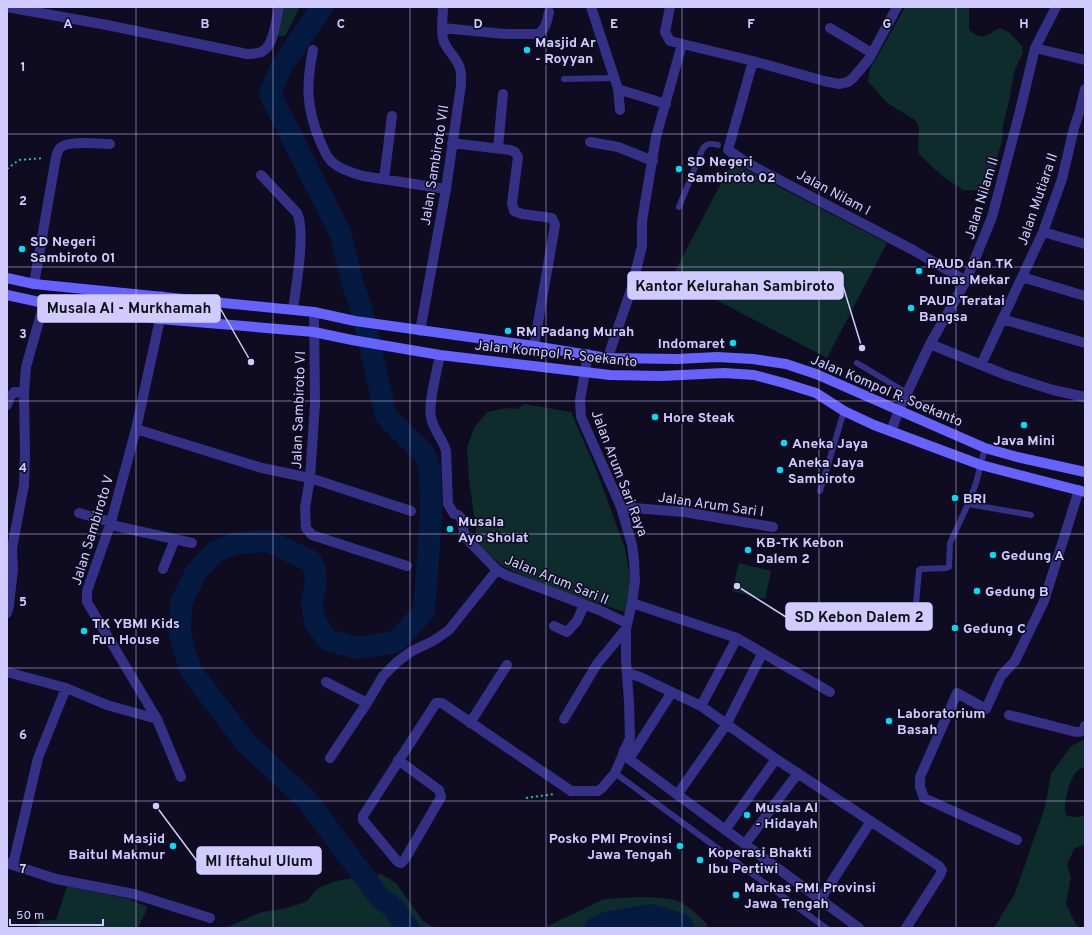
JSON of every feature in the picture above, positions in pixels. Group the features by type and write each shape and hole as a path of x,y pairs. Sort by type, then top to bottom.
{"main road":[{"name":"Jalan Kompol R. Soekanto","path":"7,278 34,284 294,309 355,321 534,346 607,358 753,358 786,364 816,374 985,448 1017,457 1085,472"},
{"name":"Jalan Kompol R. Soekanto","path":"7,295 44,303 160,319 314,332 399,349 440,355 610,374 661,376 724,372 754,375 784,382 816,393 844,411 874,425 982,465 1082,491"},
{"path":"816,374 816,393"}],"street":[{"path":"7,7 107,25 247,54 255,54 268,48 273,36 279,7"},
{"name":"Jalan Sambiroto VII","path":"420,331 446,189 461,74 459,64 450,54 444,41 442,28 444,7"},
{"path":"591,7 615,78 618,89 620,110"},
{"path":"670,7 665,32 670,41 839,84 848,82 853,78 869,59 898,7"},
{"name":"Jalan Nilam II","path":"891,431 899,410 930,344 966,281 992,216 1035,48 1056,7"},
{"path":"442,28 505,34 538,34 545,28 550,12"},
{"path":"830,28 872,52"},
{"path":"607,358 632,287 642,246 642,221 656,137 682,44"},
{"path":"1035,48 1085,60"},
{"path":"313,50 309,71 308,94 311,117 323,149 331,162 350,172 363,176 446,189"},
{"path":"722,147 752,61"},
{"name":"Jalan Mutiara II","path":"981,365 1043,232 1062,179 1074,128 1083,109 1085,88"},
{"path":"618,89 666,104"},
{"path":"498,148 503,94"},
{"path":"384,180 392,116"},
{"path":"590,142 618,147 653,161"},
{"path":"452,143 498,148 515,152 518,157 512,203 514,211 552,218 555,222 534,346"},
{"path":"34,284 56,157 59,148 71,144 110,144"},
{"name":"Jalan Nilam I","path":"722,147 749,164 913,250 966,281"},
{"path":"262,175 297,213 300,220 301,242 294,309"},
{"path":"1043,232 1085,244"},
{"path":"1022,277 1085,296"},
{"name":"Jalan Sambiroto V","path":"161,296 160,319 136,429 111,524 87,591 87,602 156,719 181,777"},
{"path":"7,613 9,605 12,548 24,485 24,393 26,367 44,303"},
{"name":"Jalan Sambiroto VI","path":"314,312 315,404 310,478 305,508 306,528 312,534 408,566"},
{"path":"1002,319 1085,343"},
{"path":"930,344 1006,375 1054,390 1085,397"},
{"name":"Jalan Arum Sari Raya","path":"571,791 598,791 602,788 615,773 630,738 628,673 626,661 626,626 632,603 634,581 632,545 620,507 581,416 580,400 588,354"},
{"name":"Jalan Arum Sari II","path":"440,355 430,408 431,417 437,434 445,445 448,504 454,514 461,518 465,537 497,570 584,605 626,626"},
{"path":"7,405 14,392 24,393"},
{"path":"136,429 262,468 310,478 411,511"},
{"path":"1017,840 924,798 920,787 920,777 957,693 986,709 1001,676 1015,661 1044,601 1082,491"},
{"name":"Jalan Arum Sari I","path":"620,507 684,512 773,527"},
{"path":"79,513 111,524 192,542"},
{"path":"163,569 175,539"},
{"path":"330,758 367,703 383,676 397,662 412,651 433,641 449,630 497,570"},
{"path":"632,603 737,638 762,654 830,692"},
{"path":"554,626 567,632 577,621 584,605"},
{"path":"564,719 597,664 626,626"},
{"path":"701,706 737,638"},
{"path":"677,795 726,725 762,654"},
{"path":"470,723 507,666"},
{"path":"7,672 66,688 107,705 156,719"},
{"path":"628,673 640,677 701,706 776,759 939,866 942,870 940,876 906,928"},
{"path":"326,682 367,703"},
{"path":"66,688 38,758 10,864 56,879 134,894 210,918"},
{"path":"629,760 672,692"},
{"path":"398,760 439,790 441,797 405,859 401,863 398,862 363,820 363,816 398,760 436,703 442,703 571,791"},
{"path":"1009,715 1076,732 1081,732 1085,726"},
{"path":"624,750 629,760 859,928"},
{"path":"725,830 776,759"},
{"path":"744,844 798,773"},
{"path":"820,900 871,821"}],"lane":[{"path":"564,79 615,78"},
{"path":"679,207 702,150 711,143 722,147"},
{"path":"857,363 907,393"},
{"path":"820,491 844,411"},
{"path":"916,604 920,570 949,567 950,543 968,504 982,465 985,448"},
{"path":"968,504 1032,515"},
{"path":"615,773 826,928"}],"path":[{"path":"7,169 19,160 56,157"},
{"path":"526,798 571,791"}],"green space":[{"path":"284,7 300,7 285,36 278,36"},
{"path":"905,7 969,7 969,30 974,34 986,36 1000,28 1010,33 1022,46 1023,52 1014,72 1003,126 1002,142 996,160 993,179 981,190 963,190 941,175 919,154 919,130 915,120 886,102 868,81 870,69"},
{"path":"732,162 887,243 827,358 672,277"},
{"path":"524,404 571,412 595,467 625,548 631,584 625,612 539,584 501,565 478,544 469,480 467,448 474,428 487,412 506,408 517,409"},
{"path":"739,563 771,571 765,599 732,591"},
{"path":"1085,739 1085,766 1074,775 1067,792 1065,805 1066,815 1072,817 1085,816 1085,844 1074,849 1067,865 1071,877 1066,904 1076,925 1080,928 994,928 1015,893 1045,807 1051,774 1071,746"},
{"path":"381,874 396,883 423,921 435,928 225,928 262,912 283,909 306,902 318,888 336,881"},
{"path":"67,886 129,899 148,907 138,928 36,928 40,920 56,920"},
{"path":"642,897 672,899 679,902 699,916 707,924 707,928 544,928 604,899"}],"waterway":[{"path":"322,7 281,67 270,94 340,233 353,285 361,307 386,416 425,455 430,470 431,516 424,611 396,642 356,648 328,640 315,622 312,602 316,582 315,571 311,561 268,541 238,543 216,551 196,572 181,603 180,635 191,671 246,743 307,800 380,898 393,907 408,928"},
{"path":"596,928 608,922 651,915 681,924 683,928"}],"place":[{"name":"Masjid Ar - Royyan","path":"527,50"},
{"name":"SD Negeri Sambiroto 02","path":"679,169"},
{"name":"SD Negeri Sambiroto 01","path":"22,249"},
{"name":"PAUD dan TK Tunas Mekar","path":"919,271"},
{"name":"PAUD Teratai Bangsa","path":"911,308"},
{"name":"RM Padang Murah","path":"508,331"},
{"name":"Indomaret","path":"733,343"},
{"name":"Kantor Kelurahan Sambiroto","path":"862,348"},
{"name":"Musala Al - Murkhamah","path":"251,362"},
{"name":"Hore Steak","path":"655,417"},
{"name":"Java Mini","path":"1024,425"},
{"name":"Aneka Jaya","path":"784,443"},
{"name":"Aneka Jaya Sambiroto","path":"780,470"},
{"name":"BRI","path":"955,498"},
{"name":"Musala Ayo Sholat","path":"450,529"},
{"name":"KB-TK Kebon Dalem 2","path":"748,550"},
{"name":"Gedung A","path":"993,555"},
{"name":"SD Kebon Dalem 2","path":"737,586"},
{"name":"Gedung B","path":"977,591"},
{"name":"Gedung C","path":"955,628"},
{"name":"TK YBMI Kids Fun House","path":"84,631"},
{"name":"Laboratorium Basah","path":"889,721"},
{"name":"MI Iftahul Ulum","path":"156,806"},
{"name":"Musala Al - Hidayah","path":"747,815"},
{"name":"Masjid Baitul Makmur","path":"173,846"},
{"name":"Posko PMI Provinsi Jawa Tengah","path":"680,846"},
{"name":"Koperasi Bhakti Ibu Pertiwi","path":"700,860"},
{"name":"Markas PMI Provinsi Jawa Tengah","path":"736,895"}]}
